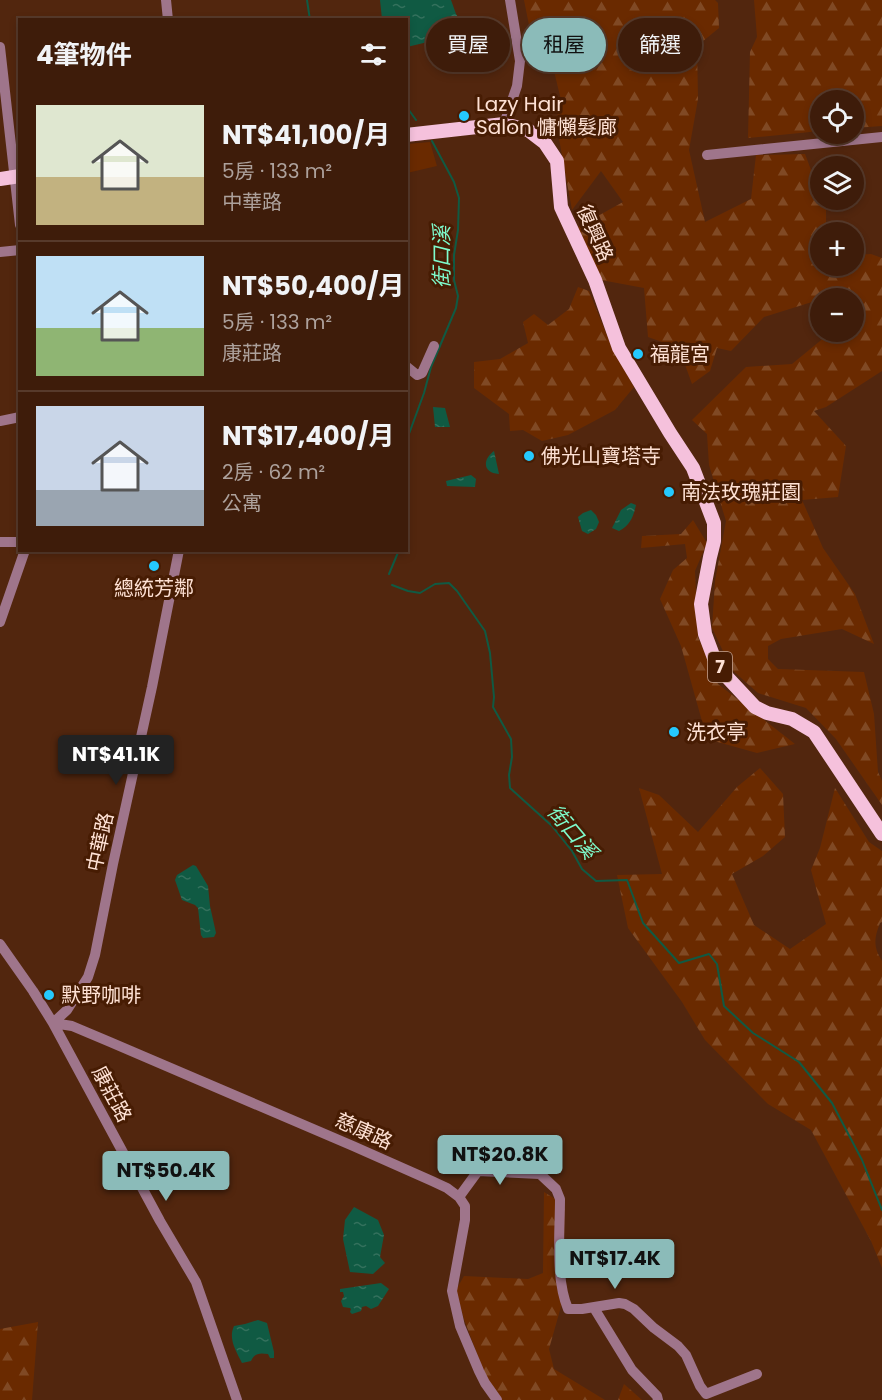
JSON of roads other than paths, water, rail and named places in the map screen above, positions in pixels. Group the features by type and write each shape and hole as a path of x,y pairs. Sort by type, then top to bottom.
{"main road":[{"name":"復興路","path":"408,135 504,124 528,130 545,143 556,161 561,207 595,280 619,348 693,468 714,523 714,541 701,604 705,634 714,658 727,677 755,707 767,713 792,719 814,732 882,834"},
{"path":"0,179 17,176"}],"street":[{"path":"166,0 168,18"},
{"path":"504,124 517,86 520,61 510,0"},
{"path":"0,47 18,192"},
{"path":"707,155 882,136"},
{"path":"0,252 18,250"},
{"path":"408,368 417,375 422,373 434,346"},
{"path":"0,421 18,417"},
{"path":"0,542 18,542"},
{"path":"0,622 24,552"},
{"name":"中華路","path":"53,1023 67,1010 88,976 95,955 179,552"},
{"name":"康莊路","path":"0,944 53,1023 160,1221 196,1282 237,1400"},
{"name":"慈康路","path":"53,1023 72,1026 353,1146 440,1184 459,1197"},
{"path":"497,1400 485,1383 460,1326 452,1291 465,1220 465,1206 459,1197 478,1171 540,1174 556,1189 560,1199 560,1275 564,1300 568,1309 594,1308 619,1303 634,1309 686,1355 706,1394 757,1374"},
{"path":"594,1308 632,1370 657,1396 658,1400"}],"water":[{"path":"380,0 451,0 459,18 426,18 426,42 408,47 408,18 382,18"},
{"path":"433,407 445,408 450,427 435,427"},
{"path":"494,451 499,474 490,471 486,466 487,458"},
{"path":"471,475 476,479 475,487 447,486 446,481"},
{"path":"631,503 636,505 628,524 619,531 612,528 621,510"},
{"path":"591,510 599,522 596,529 588,534 582,531 578,517"},
{"path":"193,865 196,866 208,886 216,933 214,937 203,938 198,908 182,900 175,880 177,875"},
{"path":"354,1207 378,1220 384,1235 380,1257 385,1263 373,1274 350,1272 343,1239 345,1220"},
{"path":"381,1283 389,1289 378,1306 371,1309 366,1306 362,1307 361,1311 352,1314 350,1308 343,1307 341,1301 344,1296 340,1289"},
{"path":"258,1320 267,1323 274,1358 270,1358 268,1354 260,1354 254,1356 251,1361 242,1363 232,1340 232,1331 234,1326"}],"waterway":[{"name":"街口溪","path":"307,0 310,18"},
{"name":"街口溪","path":"408,109 416,120"},
{"name":"街口溪","path":"408,437 431,367 456,308 458,296 454,280 454,255 458,230 459,198 454,182 432,141"},
{"name":"街口溪","path":"389,574 398,552"},
{"name":"街口溪","path":"392,585 420,593 435,584 449,583 457,591 485,631 490,653 493,707 511,739 510,788 552,826 572,851 582,869 596,881 627,880 643,923 679,963 709,954 717,964 724,1006 753,1033 799,1062 832,1103 862,1160 882,1210"}],"place":[{"name":"Lazy Hair Salon 慵懶髮廊","path":"464,116"},
{"name":"福龍宮","path":"638,354"},
{"name":"佛光山寶塔寺","path":"529,456"},
{"name":"南法玫瑰莊園","path":"669,492"},
{"name":"總統芳鄰","path":"154,566"},
{"name":"洗衣亭","path":"674,732"},
{"name":"默野咖啡","path":"49,995"}]}
